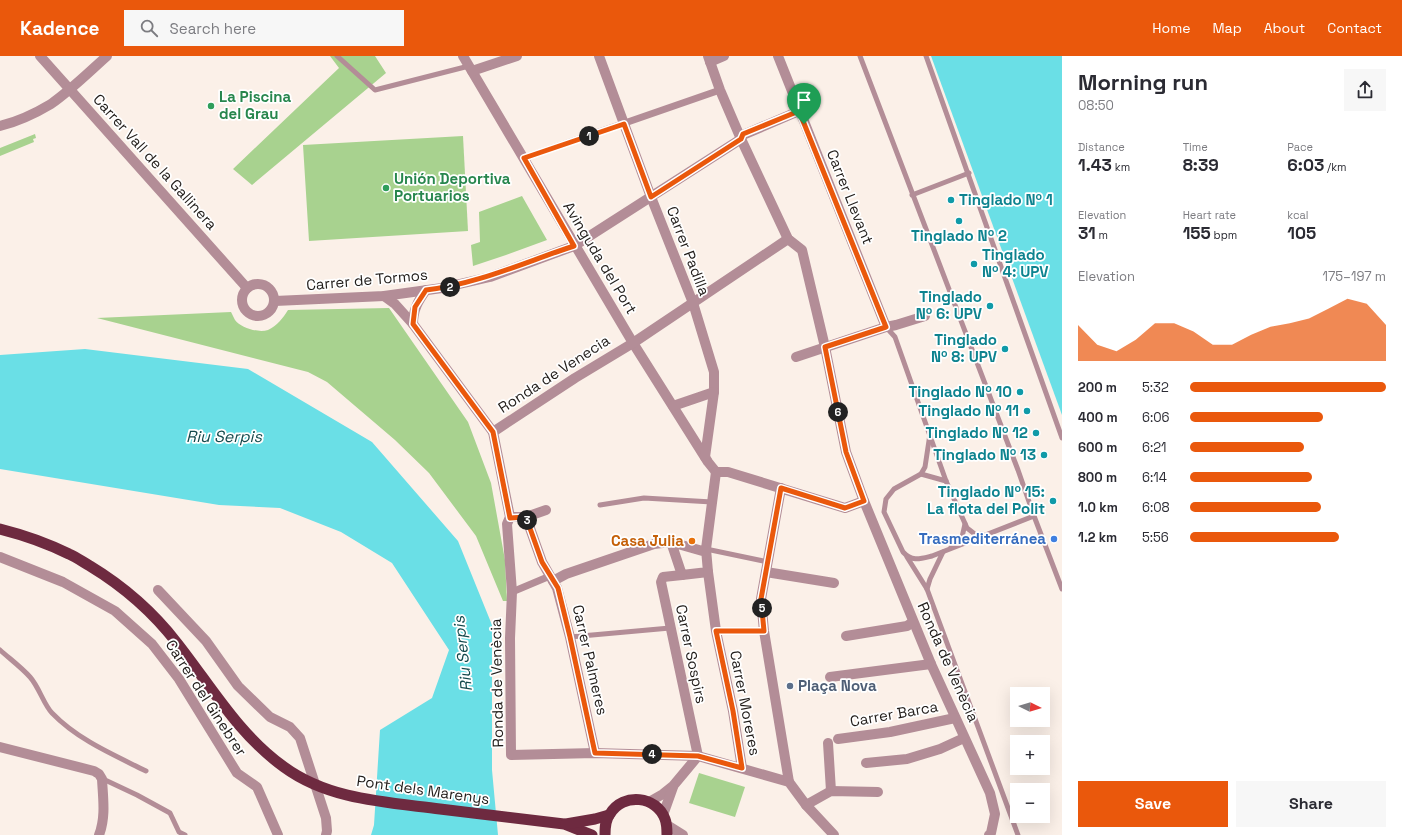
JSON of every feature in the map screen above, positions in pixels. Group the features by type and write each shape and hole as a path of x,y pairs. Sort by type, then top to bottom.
{"highway":[{"name":"Pont dels Marenys","path":"0,529 23,535 70,554 108,577 143,605 177,642 238,725 260,748 284,767 325,789 371,800 564,824"},
{"path":"605,835 605,825 609,815 618,805 636,799 649,802 657,807 666,825"},
{"path":"564,824 609,815"},
{"path":"564,824 592,835"}],"street":[{"name":"Carrer Vall de la Gallinera","path":"40,56 247,288"},
{"path":"0,126 12,123 50,104 70,89 107,56"},
{"name":"Avinguda del Port","path":"463,56 524,158 574,246 633,343 716,472"},
{"path":"470,68 517,56"},
{"name":"Carrer Padilla","path":"599,56 651,197 693,303 714,372 714,392 705,457"},
{"path":"724,56 709,59 720,90 741,139 788,239"},
{"name":"Carrer Llevant","path":"778,56 886,327"},
{"path":"524,158 720,90"},
{"name":"Carrer de Tormos","path":"275,302 384,296 442,288 490,277 574,246 741,139 743,134 799,111"},
{"name":"Ronda de Venecia","path":"493,432 581,374 633,343 788,239"},
{"name":"Ronda de Venècia","path":"788,239 802,250 825,347 846,452 864,501 913,622 990,793 995,814 991,833 989,835"},
{"path":"254,284 265,285 272,290 275,302 271,311 266,314 262,316 251,315 247,312 242,303 242,297 247,288 254,284"},
{"path":"413,324 415,307 426,290"},
{"path":"384,296 396,304 413,324 493,432"},
{"path":"796,357 886,327 925,316"},
{"path":"673,406 714,392"},
{"name":"Ronda de Venècia","path":"493,432 510,518 507,524 512,592 510,638 511,755 595,753 698,756 789,782"},
{"path":"716,472 728,472 845,508 864,501"},
{"name":"Carrer Moreres","path":"716,472 706,550 716,631 733,711 742,768"},
{"path":"781,488 761,599 764,631 789,782 806,805 834,835"},
{"path":"510,518 526,517 546,510"},
{"name":"Carrer Palmeres","path":"526,517 542,562 558,588 595,753"},
{"path":"512,592 654,544 671,542 706,550"},
{"path":"671,542 682,575 708,572"},
{"name":"Carrer del Ginebrer","path":"0,557 62,582 115,611 152,644 179,679 237,773 257,787 278,835"},
{"path":"767,567 834,583"},
{"name":"Carrer Sospirs","path":"682,575 663,577 661,582 698,756"},
{"path":"158,590 206,641 238,686 270,717 290,727 300,738 326,818 326,835"},
{"path":"846,636 907,626 913,622"},
{"path":"716,631 764,631"},
{"path":"830,677 931,664"},
{"name":"Carrer Barca","path":"838,739 890,732 955,718"},
{"path":"866,763 906,759 940,749 964,738"},
{"path":"828,743 831,791"},
{"path":"0,747 94,771 99,774 102,779 104,817 103,826 99,835"},
{"path":"649,802 674,786 698,756"},
{"path":"674,786 666,825 683,835"},
{"path":"806,805 831,791 878,792"}],"lane":[{"path":"337,56 375,90 470,68"},
{"path":"860,56 1062,589"},
{"path":"926,56 1062,438"},
{"path":"912,195 968,173"},
{"path":"886,327 895,337 946,481 967,528 976,535 988,534"},
{"path":"930,434 926,467 921,474 894,489 886,499 884,512 900,546 927,589 1018,835"},
{"path":"921,474 946,481"},
{"path":"600,505 644,498 712,502"},
{"path":"907,557 919,559 946,551 1034,516"},
{"path":"927,589 930,579 946,551 962,537 965,523"},
{"path":"706,550 767,567"},
{"path":"570,637 670,628"},
{"path":"0,650 30,677 51,712 68,728 104,751 146,771"},
{"path":"102,779 137,795 170,813 179,832 185,835"}],"green space":[{"path":"330,56 375,56 386,73 252,185 233,169 339,68"},
{"path":"35,134 36,138 33,139 34,142 0,156 0,148"},
{"name":"Unión Deportiva Portuarios","path":"463,136 468,231 309,241 303,145"},
{"path":"522,196 547,240 473,266 471,245 480,242 479,212"},
{"path":"389,308 468,422 491,483 505,560 507,601 503,601 476,536 429,473 395,440 327,382 308,372 97,318 231,312 235,320 241,325 255,330 264,331 277,324 288,310"},
{"path":"699,773 745,787 735,817 689,803"}],"water":[{"path":"931,56 1062,56 1062,415"},
{"name":"Riu Serpis","path":"85,349 248,369 372,442 458,541 492,625 492,770 498,835 371,835 374,825 380,730 432,698 449,650 392,563 341,532 280,508 219,505 0,469 0,355"}],"place":[{"name":"La Piscina del Grau","path":"211,106"},
{"name":"Unión Deportiva Portuarios","path":"386,188"},
{"name":"Tinglado Nº 1","path":"951,200"},
{"name":"Tinglado Nº 2","path":"959,221"},
{"name":"Tinglado Nº 4: UPV","path":"974,264"},
{"name":"Tinglado Nº 6: UPV","path":"990,306"},
{"name":"Tinglado Nº 8: UPV","path":"1005,349"},
{"name":"Tinglado Nº 10","path":"1020,392"},
{"name":"Tinglado Nº 11","path":"1027,411"},
{"name":"Tinglado Nº 12","path":"1036,433"},
{"name":"Tinglado Nº 13","path":"1044,455"},
{"name":"Tinglado Nº 15: La flota del Polit","path":"1053,501"},
{"name":"Trasmediterránea","path":"1054,539"},
{"name":"Casa Julia","path":"692,541"},
{"name":"Plaça Nova","path":"790,686"}],"route":[{"path":"799,111 804,124 886,327 825,347 846,452 864,501 845,508 781,488 761,599 764,631 716,631 733,711 742,768 698,756 595,753 558,588 542,562 526,517 510,518 493,432 413,324 415,307 426,290 442,288 490,277 574,246 524,158 624,124 651,197 741,139 743,134 799,111"}]}
